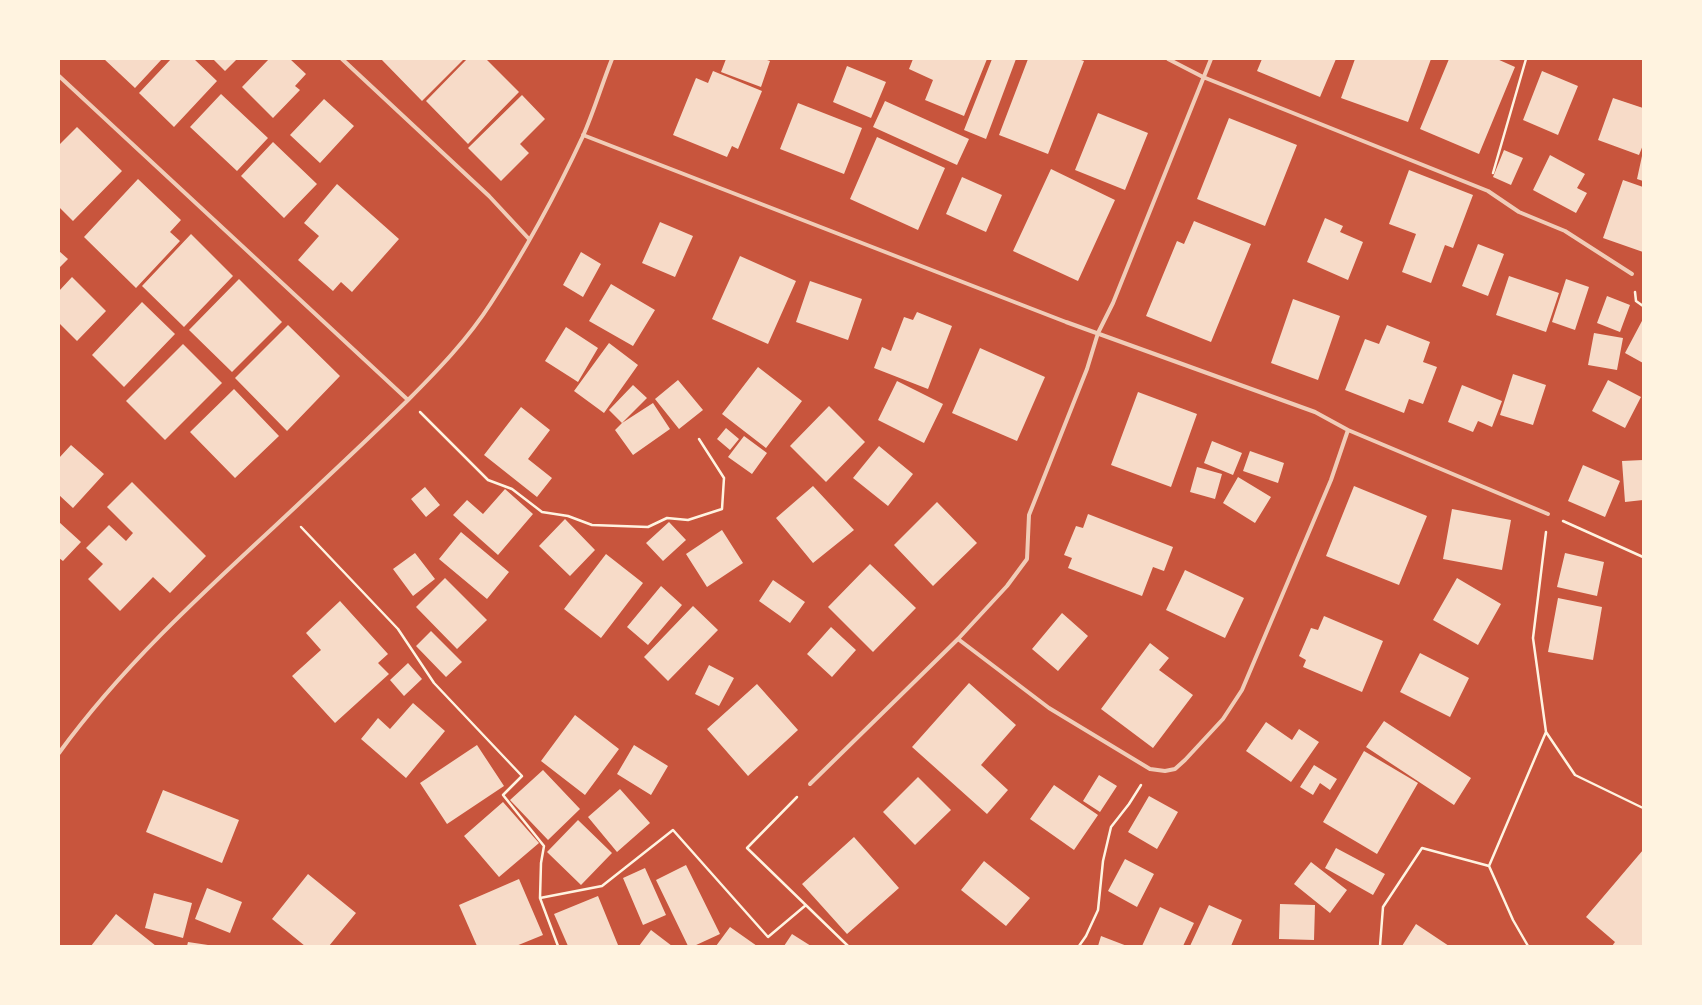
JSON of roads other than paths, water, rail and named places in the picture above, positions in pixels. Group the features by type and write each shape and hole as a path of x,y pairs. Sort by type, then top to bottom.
{"street":[{"path":"342,59 489,196 529,239"},
{"path":"59,753 71,736 169,625 408,400 442,365 487,309 529,239 583,135 612,59"},
{"path":"1168,59 1203,77 1488,191 1519,212 1565,231 1632,274"},
{"path":"810,784 958,640 1007,586 1027,559 1029,515 1087,369 1098,334 1113,303 1211,59"},
{"path":"59,76 408,400"},
{"path":"583,135 1098,334 1315,412 1348,430 1548,514"},
{"path":"958,640 1049,708 1150,769 1165,771 1175,769 1223,719 1242,690 1331,480 1348,430"}]}
